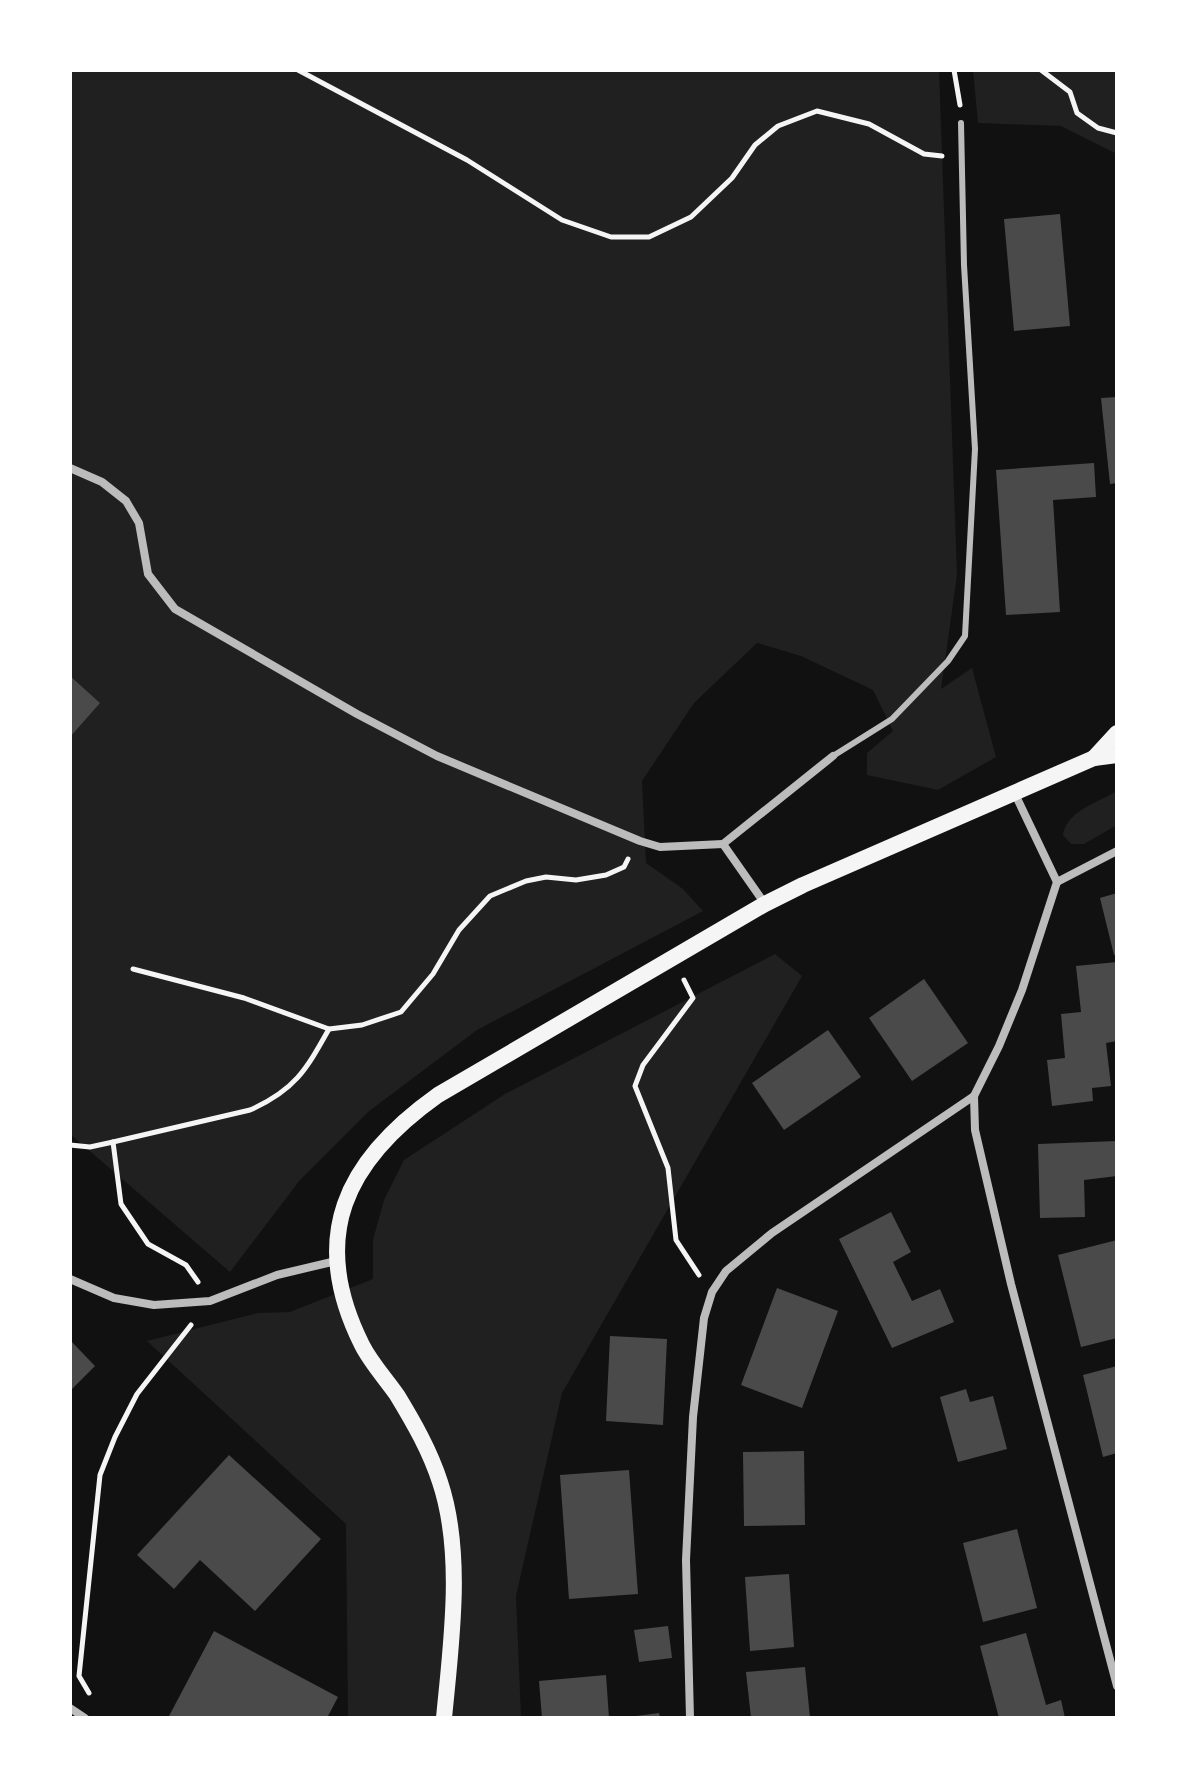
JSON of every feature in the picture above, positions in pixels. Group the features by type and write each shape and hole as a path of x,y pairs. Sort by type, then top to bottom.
{"main road":[{"path":"1094,758 1117,733"},
{"path":"444,1718 454,1568 441,1486 427,1446 363,1347 345,1302 336,1261 340,1222 349,1190 363,1164 407,1116 484,1067 765,904 1094,758 1117,755"}],"street":[{"path":"70,468 102,482 126,501 139,523 148,574 175,609 437,756 640,841 660,847 723,844 833,756"},
{"path":"1015,794 1057,882 1022,990 974,1096 975,1130 1011,1284 1117,1686"},
{"path":"723,844 765,904"},
{"path":"1057,882 1117,851"},
{"path":"690,1718 686,1560 693,1417 704,1318 712,1292 726,1271 772,1233 974,1096"},
{"path":"70,1279 114,1298 154,1305 210,1301 277,1275 336,1261"},
{"path":"70,1708 85,1718"}],"lane":[{"path":"833,756 892,719 948,661 965,636 975,449 964,265 961,123"}],"path":[{"path":"298,70 467,160 562,220 611,237 649,237 691,217 732,178 755,145 778,126 817,111 869,124 924,154 962,158"},
{"path":"954,70 961,123"},
{"path":"1041,70 1070,92 1077,113 1098,128 1117,133"},
{"path":"133,969 244,998 329,1029 362,1025 401,1012 433,974 459,930 490,896 526,881 546,877 576,880 606,875 624,867"},
{"path":"671,958 693,998 643,1065 635,1086 668,1168 676,1240 712,1292"},
{"path":"70,1145 90,1147 250,1110 268,1102 306,1071 329,1029"},
{"path":"93,1699 79,1676 100,1475 137,1394 210,1301 186,1265 148,1244 121,1204 113,1142"}],"shaded area":[{"path":"70,70 939,70 957,575 941,689 972,668 996,757 938,790 867,775 867,753 893,731 873,690 801,656 757,643 694,703 642,781 646,863 683,889 703,911 477,1030 368,1112 300,1180 230,1272 70,1134"},
{"path":"973,70 1117,70 1117,154 1061,126 978,123"},
{"path":"1117,791 1117,825 1084,844 1071,844 1063,835 1070,820 1084,808"},
{"path":"775,954 802,976 562,1393 516,1596 521,1718 348,1718 346,1524 147,1341 258,1313 290,1312 373,1279 373,1240 384,1200 404,1160 505,1094"}],"building":[{"path":"1060,214 1070,326 1014,331 1004,219"},
{"path":"1117,397 1117,483 1110,484 1101,398"},
{"path":"1094,463 1096,497 1053,500 1060,612 1006,615 996,470"},
{"path":"70,676 100,703 70,737"},
{"path":"1117,893 1117,954 1114,955 1100,898"},
{"path":"1117,962 1117,1041 1106,1043 1111,1086 1092,1088 1093,1101 1052,1106 1047,1060 1065,1058 1061,1014 1081,1012 1076,966"},
{"path":"924,979 968,1043 912,1081 869,1018"},
{"path":"828,1030 861,1077 784,1130 752,1083"},
{"path":"1117,1141 1117,1176 1084,1180 1085,1217 1040,1218 1038,1144"},
{"path":"891,1212 911,1252 893,1262 912,1301 940,1289 954,1322 892,1348 839,1239"},
{"path":"1117,1240 1117,1338 1081,1347 1058,1255"},
{"path":"777,1288 838,1311 802,1408 741,1385"},
{"path":"610,1336 667,1339 663,1425 606,1421"},
{"path":"70,1340 95,1366 70,1391"},
{"path":"1117,1366 1117,1453 1103,1457 1083,1375"},
{"path":"966,1389 970,1402 993,1396 1007,1449 958,1462 940,1397"},
{"path":"804,1451 805,1525 744,1526 743,1452"},
{"path":"229,1455 321,1539 255,1611 200,1560 174,1589 137,1555"},
{"path":"629,1470 638,1594 569,1599 560,1475"},
{"path":"1017,1529 1037,1608 983,1622 963,1543"},
{"path":"789,1574 794,1647 750,1651 745,1577"},
{"path":"668,1626 672,1658 639,1662 634,1630"},
{"path":"214,1631 338,1697 327,1718 168,1718"},
{"path":"1026,1633 1046,1705 1061,1700 1065,1718 999,1718 980,1646"},
{"path":"805,1667 810,1718 751,1718 746,1672"},
{"path":"606,1675 609,1718 542,1718 539,1681"},
{"path":"659,1713 660,1718 636,1718 636,1716"}]}
